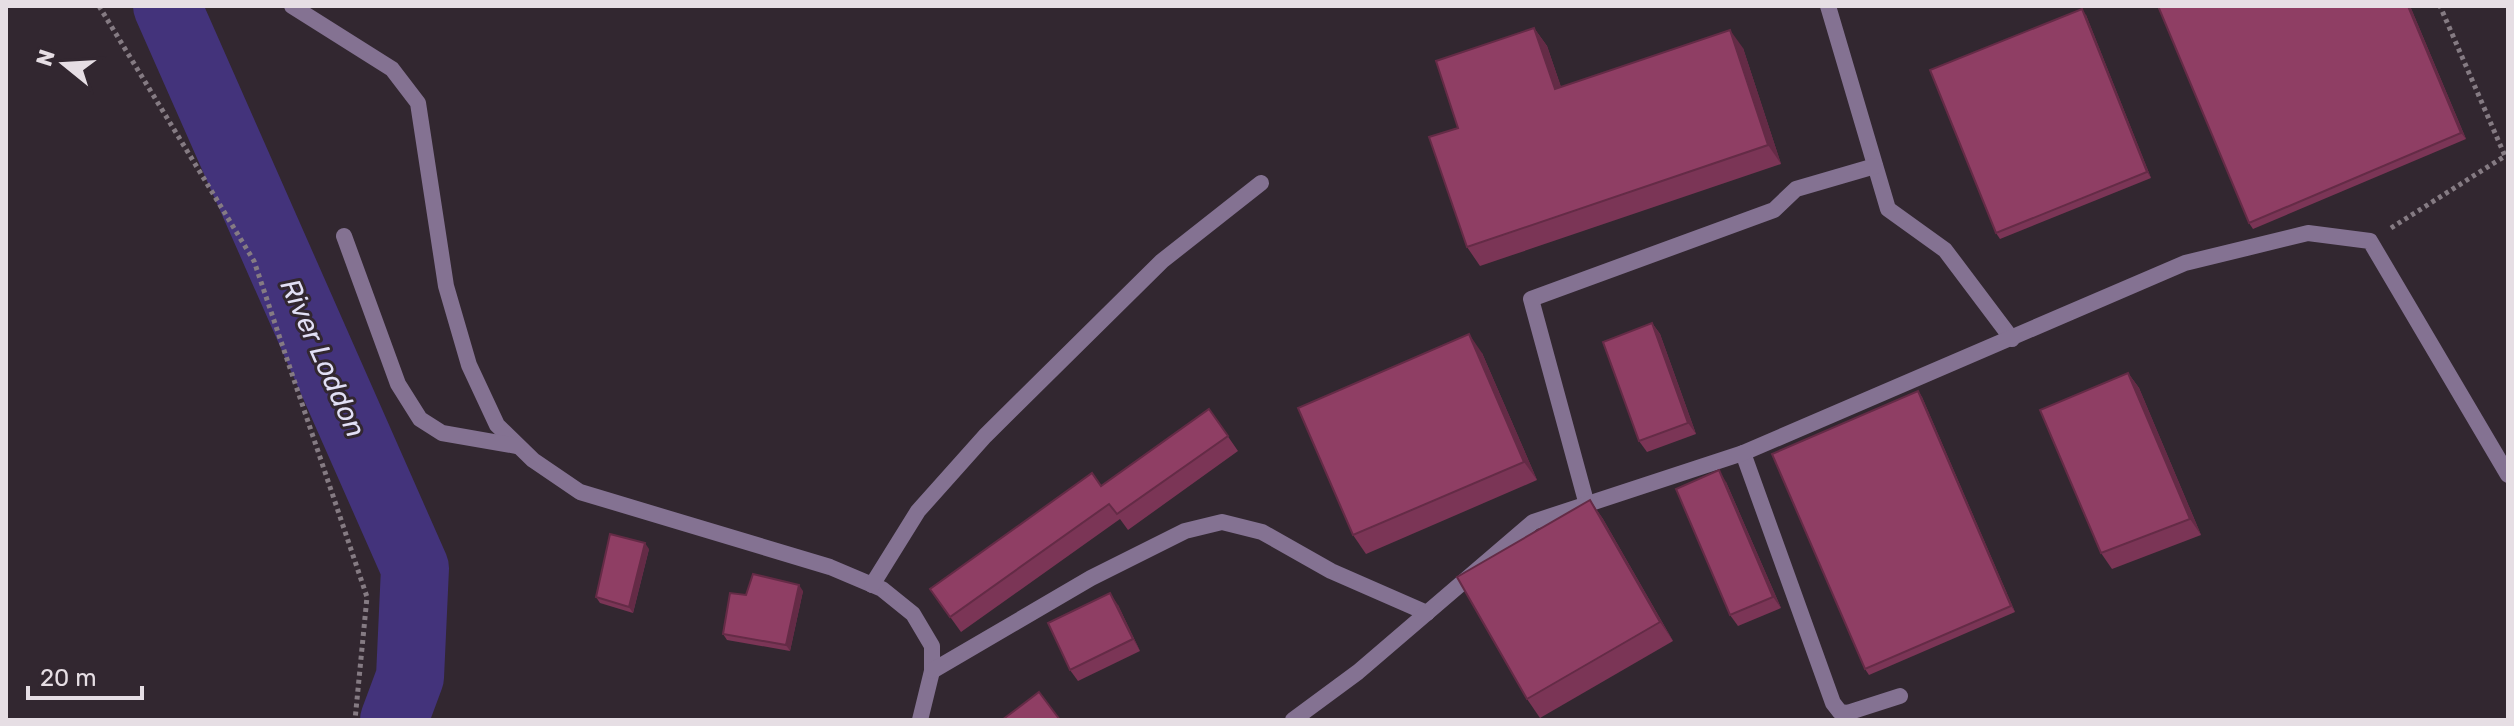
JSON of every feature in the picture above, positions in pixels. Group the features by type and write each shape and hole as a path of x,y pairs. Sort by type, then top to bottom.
{"lane":[{"path":"292,6 392,69 418,103 446,286 469,365 497,425 519,446 580,492 830,567 872,585 913,614 932,646 932,671 920,720"},
{"path":"1828,6 1888,209 1945,250 2012,339"},
{"path":"1587,505 1531,299 1774,210 1796,189 1875,166"},
{"path":"872,585 918,511 985,436 1162,261 1261,183"},
{"path":"1293,720 1427,613 1533,522 1743,453 2185,263 2308,233 2370,241 2508,475"},
{"path":"344,236 398,384 420,419 442,433 519,446"},
{"path":"1743,453 1833,703 1840,712 1847,713 1900,696"},
{"path":"932,671 1091,578 1185,531 1222,522 1262,532 1331,571 1427,613"}],"path":[{"path":"99,6 254,261 367,597 355,720"},
{"path":"2370,241 2505,156 2440,6"}],"building":[{"path":"2158,6 2408,6 2461,133 2249,223"},
{"path":"2082,9 2147,172 1996,233 1930,70"},
{"path":"1534,28 1555,89 1730,30 1768,145 1467,247 1429,137 1458,128 1436,61"},
{"path":"1652,323 1688,423 1639,441 1603,342"},
{"path":"1469,334 1524,462 1353,535 1298,408"},
{"path":"2128,373 2190,519 2101,553 2040,410"},
{"path":"1918,391 2011,606 1865,669 1772,454"},
{"path":"1209,409 1228,436 1117,514 1109,504 950,617 930,589 1092,473 1101,486"},
{"path":"1719,470 1773,597 1730,615 1676,489"},
{"path":"1590,500 1660,622 1527,699 1457,577"},
{"path":"610,534 645,543 629,607 596,597"},
{"path":"753,574 799,585 786,645 723,634 730,593 746,595"},
{"path":"1110,593 1133,639 1070,670 1048,623"},
{"path":"1039,692 1060,720 1002,720"}],"waterway":[{"name":"River Loddon","path":"167,6 415,568 410,677 394,720"}]}
